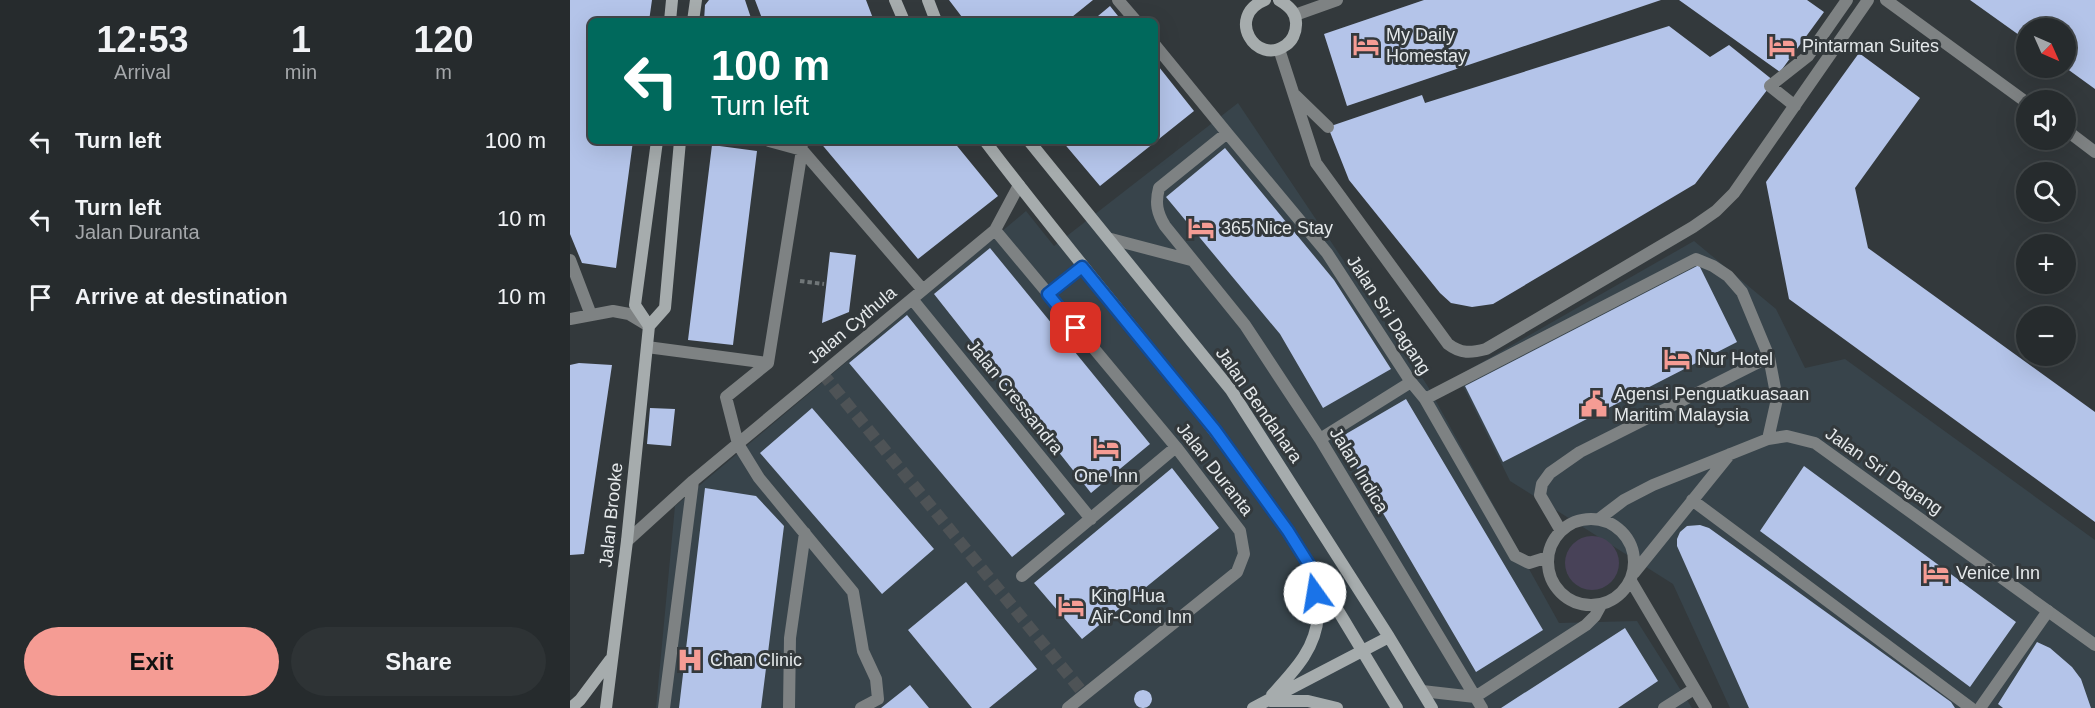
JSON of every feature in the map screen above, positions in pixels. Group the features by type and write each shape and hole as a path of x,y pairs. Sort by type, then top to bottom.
{"street":[{"path":"670,18 672,0"},
{"path":"693,18 696,0"},
{"path":"895,0 903,18"},
{"path":"928,0 935,18"},
{"path":"1118,0 1133,18"},
{"path":"1264,0 1253,7 1245,22 1246,30 1255,45 1262,49 1279,49 1292,39 1297,23 1295,15 1279,0"},
{"path":"1295,15 1337,0"},
{"path":"1794,106 1770,86 1808,56 1847,0"},
{"path":"1279,49 1316,163 1448,344 1458,352 1472,353 1486,349 1693,227 1716,211 1734,193 1868,0"},
{"path":"1886,0 2016,95"},
{"name":"Jalan Sri Dagang","path":"1158,49 1327,253 1411,382 1425,399 1515,556 1529,562 1548,557"},
{"path":"1292,92 1328,127"},
{"path":"1191,260 1158,215 1156,200 1159,188 1227,133"},
{"path":"2076,138 2095,152"},
{"path":"649,327 635,305 657,144"},
{"name":"Jalan Brooke","path":"606,708 627,541 649,327 665,308 680,144"},
{"path":"987,144 1082,267 1215,430 1288,531 1397,708"},
{"name":"Jalan Bendahara","path":"1032,144 1111,239 1231,390 1432,708"},
{"path":"801,146 923,290"},
{"path":"801,146 768,363 726,397 738,444 759,477 853,592 863,651 876,679 878,699 861,708"},
{"name":"Jalan Cythula","path":"627,541 693,481 995,230 1019,185"},
{"name":"Jalan Duranta","path":"995,230 1176,447 1240,531 1244,554 1237,572 1068,708"},
{"path":"1111,239 1191,260"},
{"path":"1425,399 1696,259 1728,276 1742,292 1769,357 1777,399 1768,439"},
{"path":"570,260 591,315"},
{"name":"Jalan Indica","path":"1191,260 1245,325 1320,439 1478,703"},
{"path":"1048,294 1082,267"},
{"name":"Jalan Cressandra","path":"912,299 1091,519"},
{"path":"570,320 613,311 628,314 649,327"},
{"path":"647,347 768,363"},
{"path":"1561,531 1540,495 1542,484 1550,473 1580,452 1769,357"},
{"path":"1320,439 1411,382"},
{"name":"Jalan Sri Dagang","path":"1599,519 1624,500 1653,485 1768,439 1787,436 1815,443 2095,645"},
{"path":"1022,576 1176,447"},
{"path":"1706,708 1632,577 1634,549 1621,529 1599,519 1586,518 1572,522 1552,543 1548,557 1548,571 1553,584 1562,595 1587,606 1601,605 1614,600 1623,591 1632,577 1692,500 1731,453"},
{"path":"664,708 693,481"},
{"path":"1692,500 1971,708"},
{"path":"789,708 790,638 805,533"},
{"path":"1268,701 1299,666 1312,643 1318,614 1313,571"},
{"path":"1422,691 1478,703 1586,625 1601,605"},
{"path":"1980,708 2048,611"},
{"path":"1253,708 1389,637"},
{"path":"571,708 580,700 611,658"},
{"path":"1664,708 1694,689"},
{"path":"1268,701 1308,701 1337,708"}],"shaded area":[{"path":"1238,103 1427,385 1559,623 1637,621 1692,708 656,708 675,506 1026,211 1054,246"},
{"path":"1694,241 1776,309 1805,368 1845,359 2095,540 2095,708 1730,708 1673,584 1510,481 1458,376"},
{"path":"1587,536 1597,536 1607,540 1615,548 1619,563 1615,578 1607,586 1597,590 1587,590 1577,586 1569,578 1565,568 1565,558 1569,548 1577,540"}],"building":[{"path":"570,0 652,0 649,18 588,18 588,144 633,144 616,268 582,263 570,234"},
{"path":"709,0 745,0 751,18 704,18 705,5"},
{"path":"755,0 866,0 873,18 762,18"},
{"path":"949,0 1093,0 1071,18 963,18"},
{"path":"1424,0 1661,0 1347,106 1324,34"},
{"path":"1679,0 1807,0 1824,12 1780,72"},
{"path":"1970,0 2095,0 2095,89 2076,75 2076,18 2016,18 2016,33"},
{"path":"1110,6 1120,18 1096,18"},
{"path":"1669,26 1710,57 1729,45 1774,81 1695,184 1493,304 1472,307 1451,303 1440,293 1349,180 1328,127 1422,95 1425,103"},
{"path":"1859,53 1920,98 1855,188 1868,248 2016,355 2016,366 2031,366 2095,412 2095,522 1789,299 1766,182"},
{"path":"1158,66 1194,111 1158,140"},
{"path":"822,144 955,144 998,196 918,259"},
{"path":"1065,144 1153,144 1100,186"},
{"path":"712,145 757,151 733,345 688,340"},
{"path":"1225,148 1334,280 1391,369 1323,408 1280,334 1166,197"},
{"path":"990,248 1150,444 1091,493 934,294"},
{"path":"830,252 856,255 849,312 822,323"},
{"path":"1699,265 1737,342 1503,462 1465,386"},
{"path":"907,315 1065,514 1012,557 849,363"},
{"path":"579,363 612,365 584,554 570,555 570,365"},
{"path":"1406,399 1543,630 1476,672 1339,438"},
{"path":"650,408 675,409 671,446 647,444"},
{"path":"812,408 934,549 882,594 760,453"},
{"path":"1804,466 2016,622 1970,687 1760,531"},
{"path":"1172,468 1219,528 1082,639 1034,583"},
{"path":"705,488 756,496 784,526 761,708 679,708"},
{"path":"1700,525 1709,528 1951,702 1955,708 1749,708 1677,546 1680,532 1687,526"},
{"path":"966,582 1037,669 989,708 972,708 908,630"},
{"path":"1625,628 1658,681 1618,708 1501,708"},
{"path":"2037,642 2050,648 2072,667 2081,679 2091,708 2003,708 1998,704"},
{"path":"910,685 929,708 881,708"},
{"path":"1143,690 1149,693 1152,699 1149,705 1143,708 1137,705 1134,699 1137,693"}],"tunnel":[{"path":"822,373 1084,694"}],"place":[{"name":"My Daily Homestay","path":"1366,45"},
{"name":"Pintarman Suites","path":"1782,46"},
{"name":"365 Nice Stay","path":"1201,228"},
{"name":"Nur Hotel","path":"1677,359"},
{"name":"Agensi Penguatkuasaan Maritim Malaysia","path":"1594,404"},
{"name":"One Inn","path":"1106,448"},
{"name":"Venice Inn","path":"1936,573"},
{"name":"King Hua Air-Cond Inn","path":"1071,606"},
{"name":"Chan Clinic","path":"690,660"}],"route":[{"path":"1076,328 1048,294 1082,267 1215,430 1288,531 1313,571 1315,593"}]}
